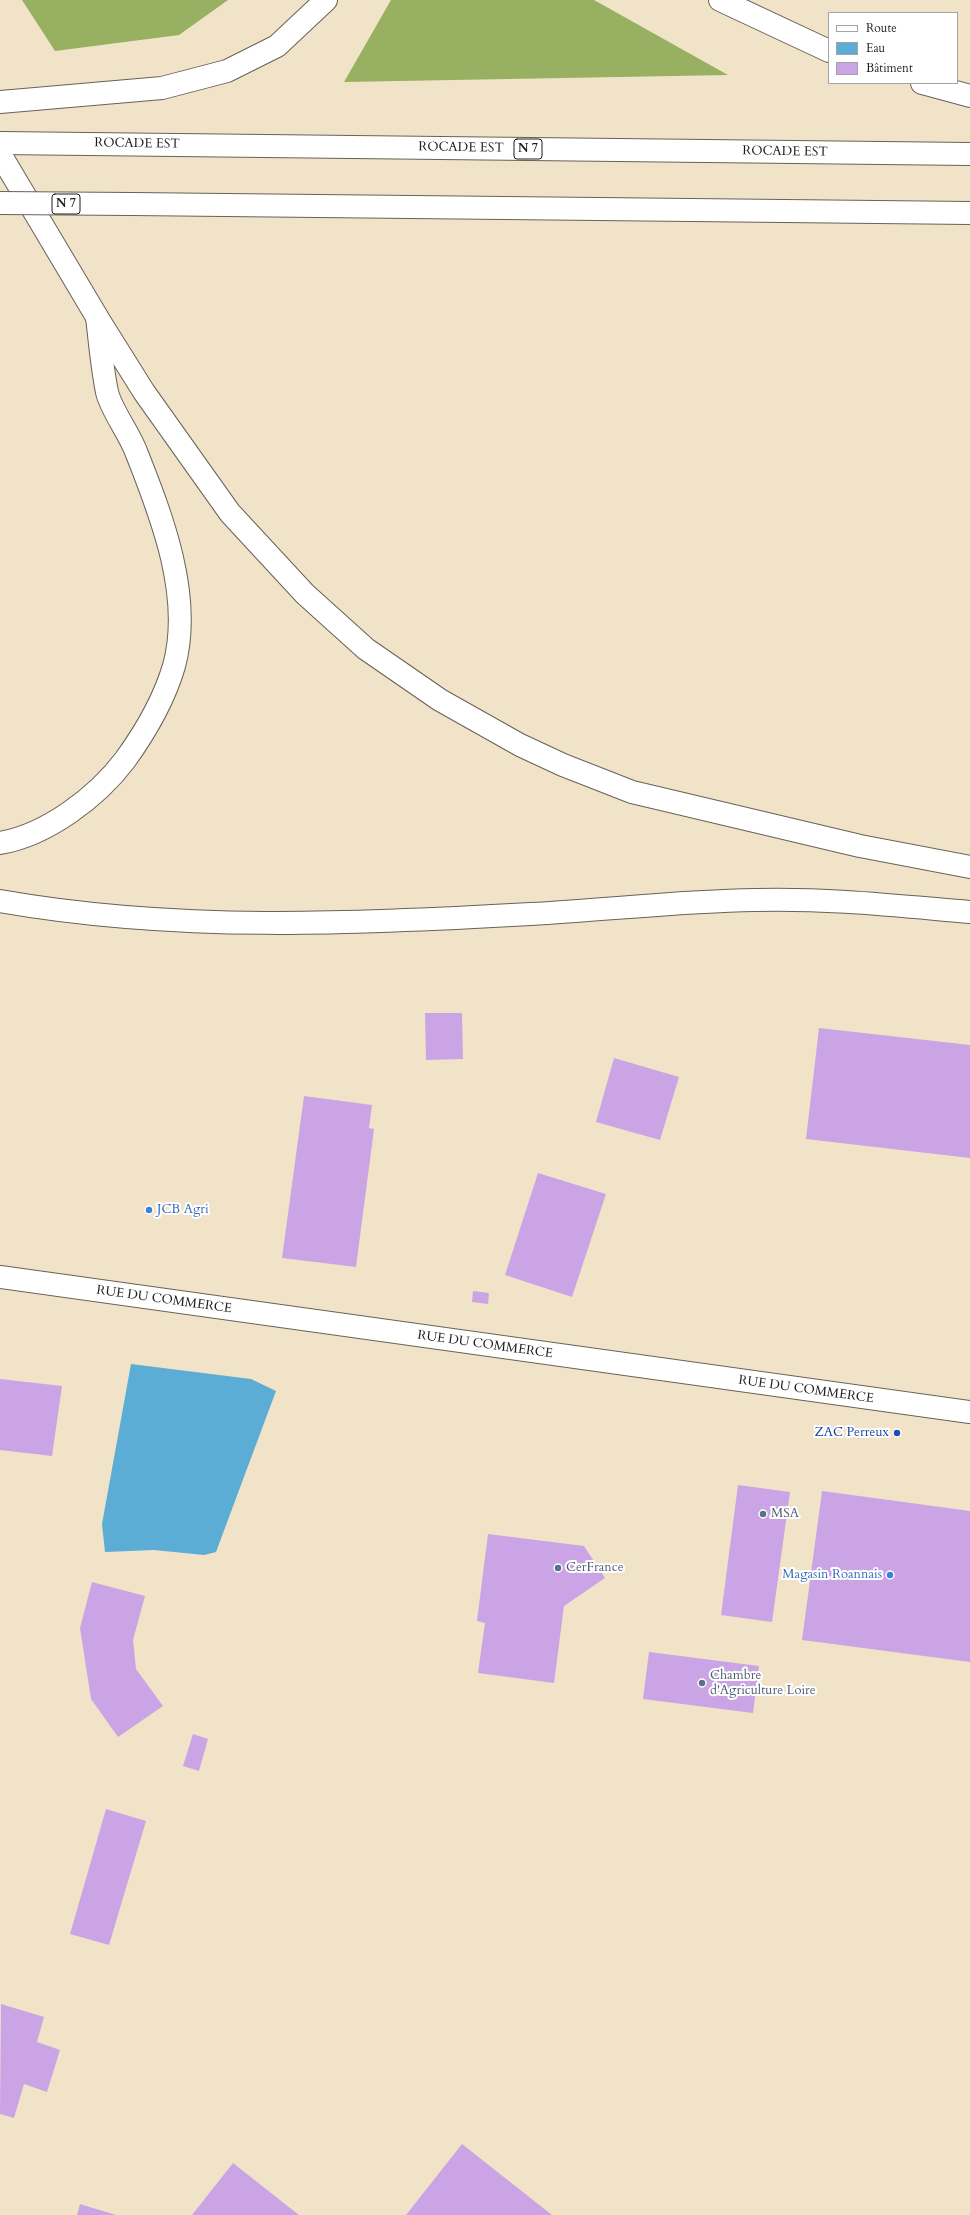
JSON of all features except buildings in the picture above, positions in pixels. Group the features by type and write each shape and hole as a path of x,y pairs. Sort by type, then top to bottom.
{"main road":[{"path":"0,102 162,88 227,71 276,46 326,0"},
{"path":"720,0 828,51"},
{"path":"926,84 970,96"},
{"name":"ROCADE EST","path":"0,142 970,154"},
{"path":"0,154 97,317 144,392 230,513 305,594 366,649 440,700 534,752 632,792 860,846 970,867"},
{"name":"N 7","path":"0,203 970,212"},
{"path":"0,843 47,826 82,804 114,775 136,744 159,705 174,665 178,634 178,599 170,550 156,500 134,445 107,393 97,317"},
{"path":"0,901 45,909 156,920 247,923 346,924 756,900 860,903 970,912"},
{"name":"RUE DU COMMERCE","path":"0,1277 970,1412"}],"green space":[{"path":"22,0 228,0 179,35 55,51"},
{"path":"391,0 594,0 728,75 344,82"}],"water":[{"path":"131,1364 251,1379 276,1391 216,1552 204,1555 154,1550 105,1552 102,1524"}],"place":[{"name":"JCB Agri","path":"149,1210"},
{"name":"ZAC Perreux","path":"897,1433"},
{"name":"MSA","path":"763,1514"},
{"name":"CerFrance","path":"558,1568"},
{"name":"Magasin Roannais","path":"890,1575"},
{"name":"Chambre d'Agriculture Loire","path":"702,1683"}]}
